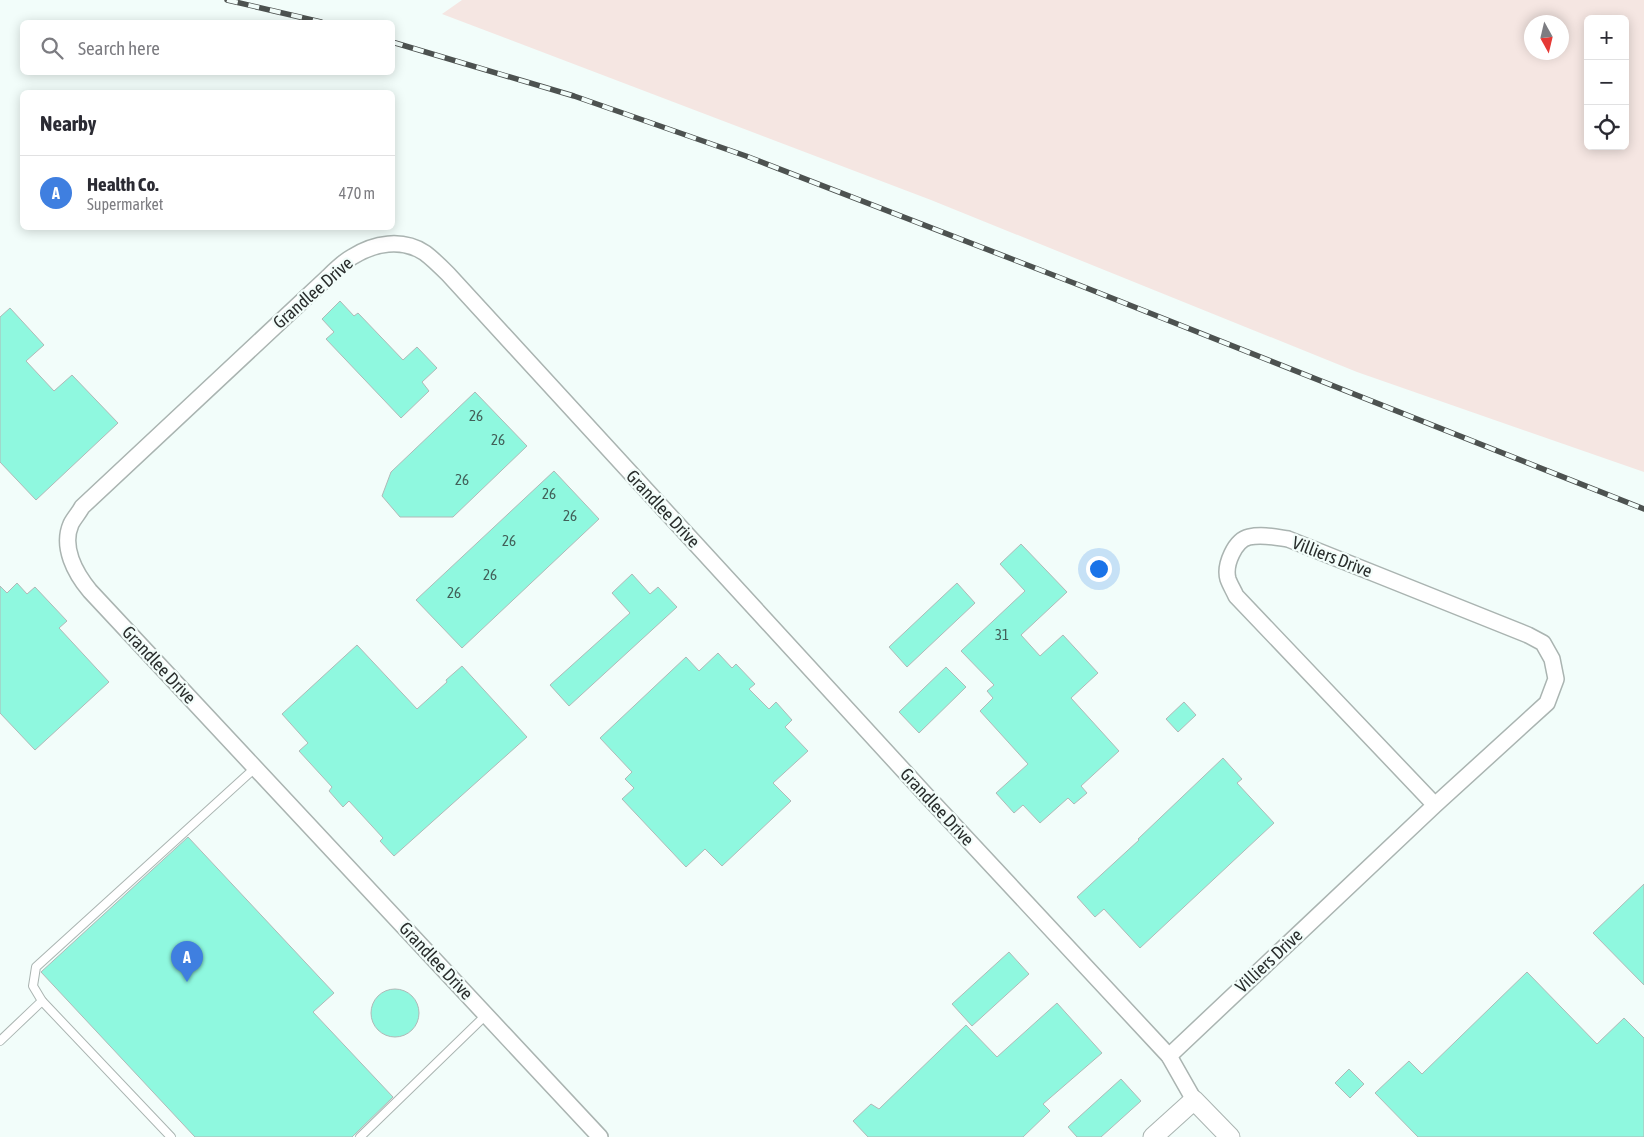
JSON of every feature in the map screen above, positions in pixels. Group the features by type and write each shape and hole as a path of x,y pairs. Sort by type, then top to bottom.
{"street":[{"name":"Grandlee Drive","path":"600,1137 81,581 69,551 67,539 71,524 82,507 328,277 351,257 369,248 383,244 409,245 426,253 448,274 926,795 1169,1056 1194,1100"},
{"name":"Villiers Drive","path":"1169,1056 1435,805 1547,703 1556,679 1552,659 1543,643 1528,634 1288,539 1267,535 1247,537 1238,545 1229,560 1228,578 1236,596 1435,805"},
{"path":"1153,1137 1194,1100 1230,1137"}],"lane":[{"path":"171,1137 42,1001 33,986 36,967 255,768"},
{"path":"0,1040 42,1001"},
{"path":"360,1137 486,1015"}],"shaded area":[{"path":"462,0 1644,0 1644,472 1357,372 931,200 442,14"}],"building":[{"path":"340,301 354,316 358,313 403,360 417,347 437,368 422,382 429,391 401,418 326,339 334,332 322,319"},
{"path":"10,308 44,345 26,361 54,391 72,375 118,423 36,500 0,462 0,317"},
{"path":"475,392 527,446 453,517 400,517 382,496 391,472"},
{"path":"554,471 599,519 462,648 416,600"},
{"path":"1021,544 1067,592 1021,635 1040,656 1063,635 1098,673 1071,698 1119,751 1081,786 1087,793 1074,804 1068,798 1040,823 1023,805 1014,813 996,793 1028,764 980,711 993,698 987,691 994,685 961,651 1025,591 1000,564"},
{"path":"632,574 650,594 658,587 677,607 569,706 550,685 630,613 612,593"},
{"path":"17,583 27,594 35,587 67,621 59,628 109,682 35,750 0,713 0,586 7,593"},
{"path":"957,583 975,603 907,667 889,647"},
{"path":"357,645 417,709 462,666 527,737 394,856 380,841 383,838 349,801 343,807 329,791 332,787 299,751 308,743 282,714"},
{"path":"718,653 732,668 736,664 755,684 749,689 769,709 776,702 792,720 785,727 808,751 773,783 791,801 722,866 705,849 686,867 622,799 634,788 625,779 632,772 600,738 686,657 699,671"},
{"path":"946,667 966,687 919,733 899,712"},
{"path":"1184,702 1196,715 1178,732 1166,719"},
{"path":"1223,758 1242,779 1237,783 1274,823 1140,948 1104,909 1095,917 1077,897"},
{"path":"188,837 334,993 313,1012 393,1097 352,1137 195,1137 41,972"},
{"path":"1644,884 1644,985 1593,933"},
{"path":"1009,952 1029,974 972,1026 952,1004"},
{"path":"1527,972 1597,1044 1624,1018 1644,1038 1644,1137 1418,1137 1375,1093 1409,1061 1422,1074"},
{"path":"390,989 400,989 412,996 419,1008 419,1018 412,1030 400,1037 390,1037 382,1033 375,1026 371,1018 371,1008 375,1000 382,993"},
{"path":"1057,1003 1102,1053 1043,1104 1050,1111 1023,1137 868,1137 853,1121 871,1104 879,1109 966,1025 997,1057"},
{"path":"1349,1069 1364,1084 1350,1098 1335,1083"},
{"path":"1121,1079 1141,1101 1101,1137 1077,1137 1068,1127"}],"railway":[{"path":"227,0 312,20"},
{"path":"395,43 574,96 746,156 1079,285 1644,509"}],"place":[{"name":"Health Co.","path":"187,982"}]}
